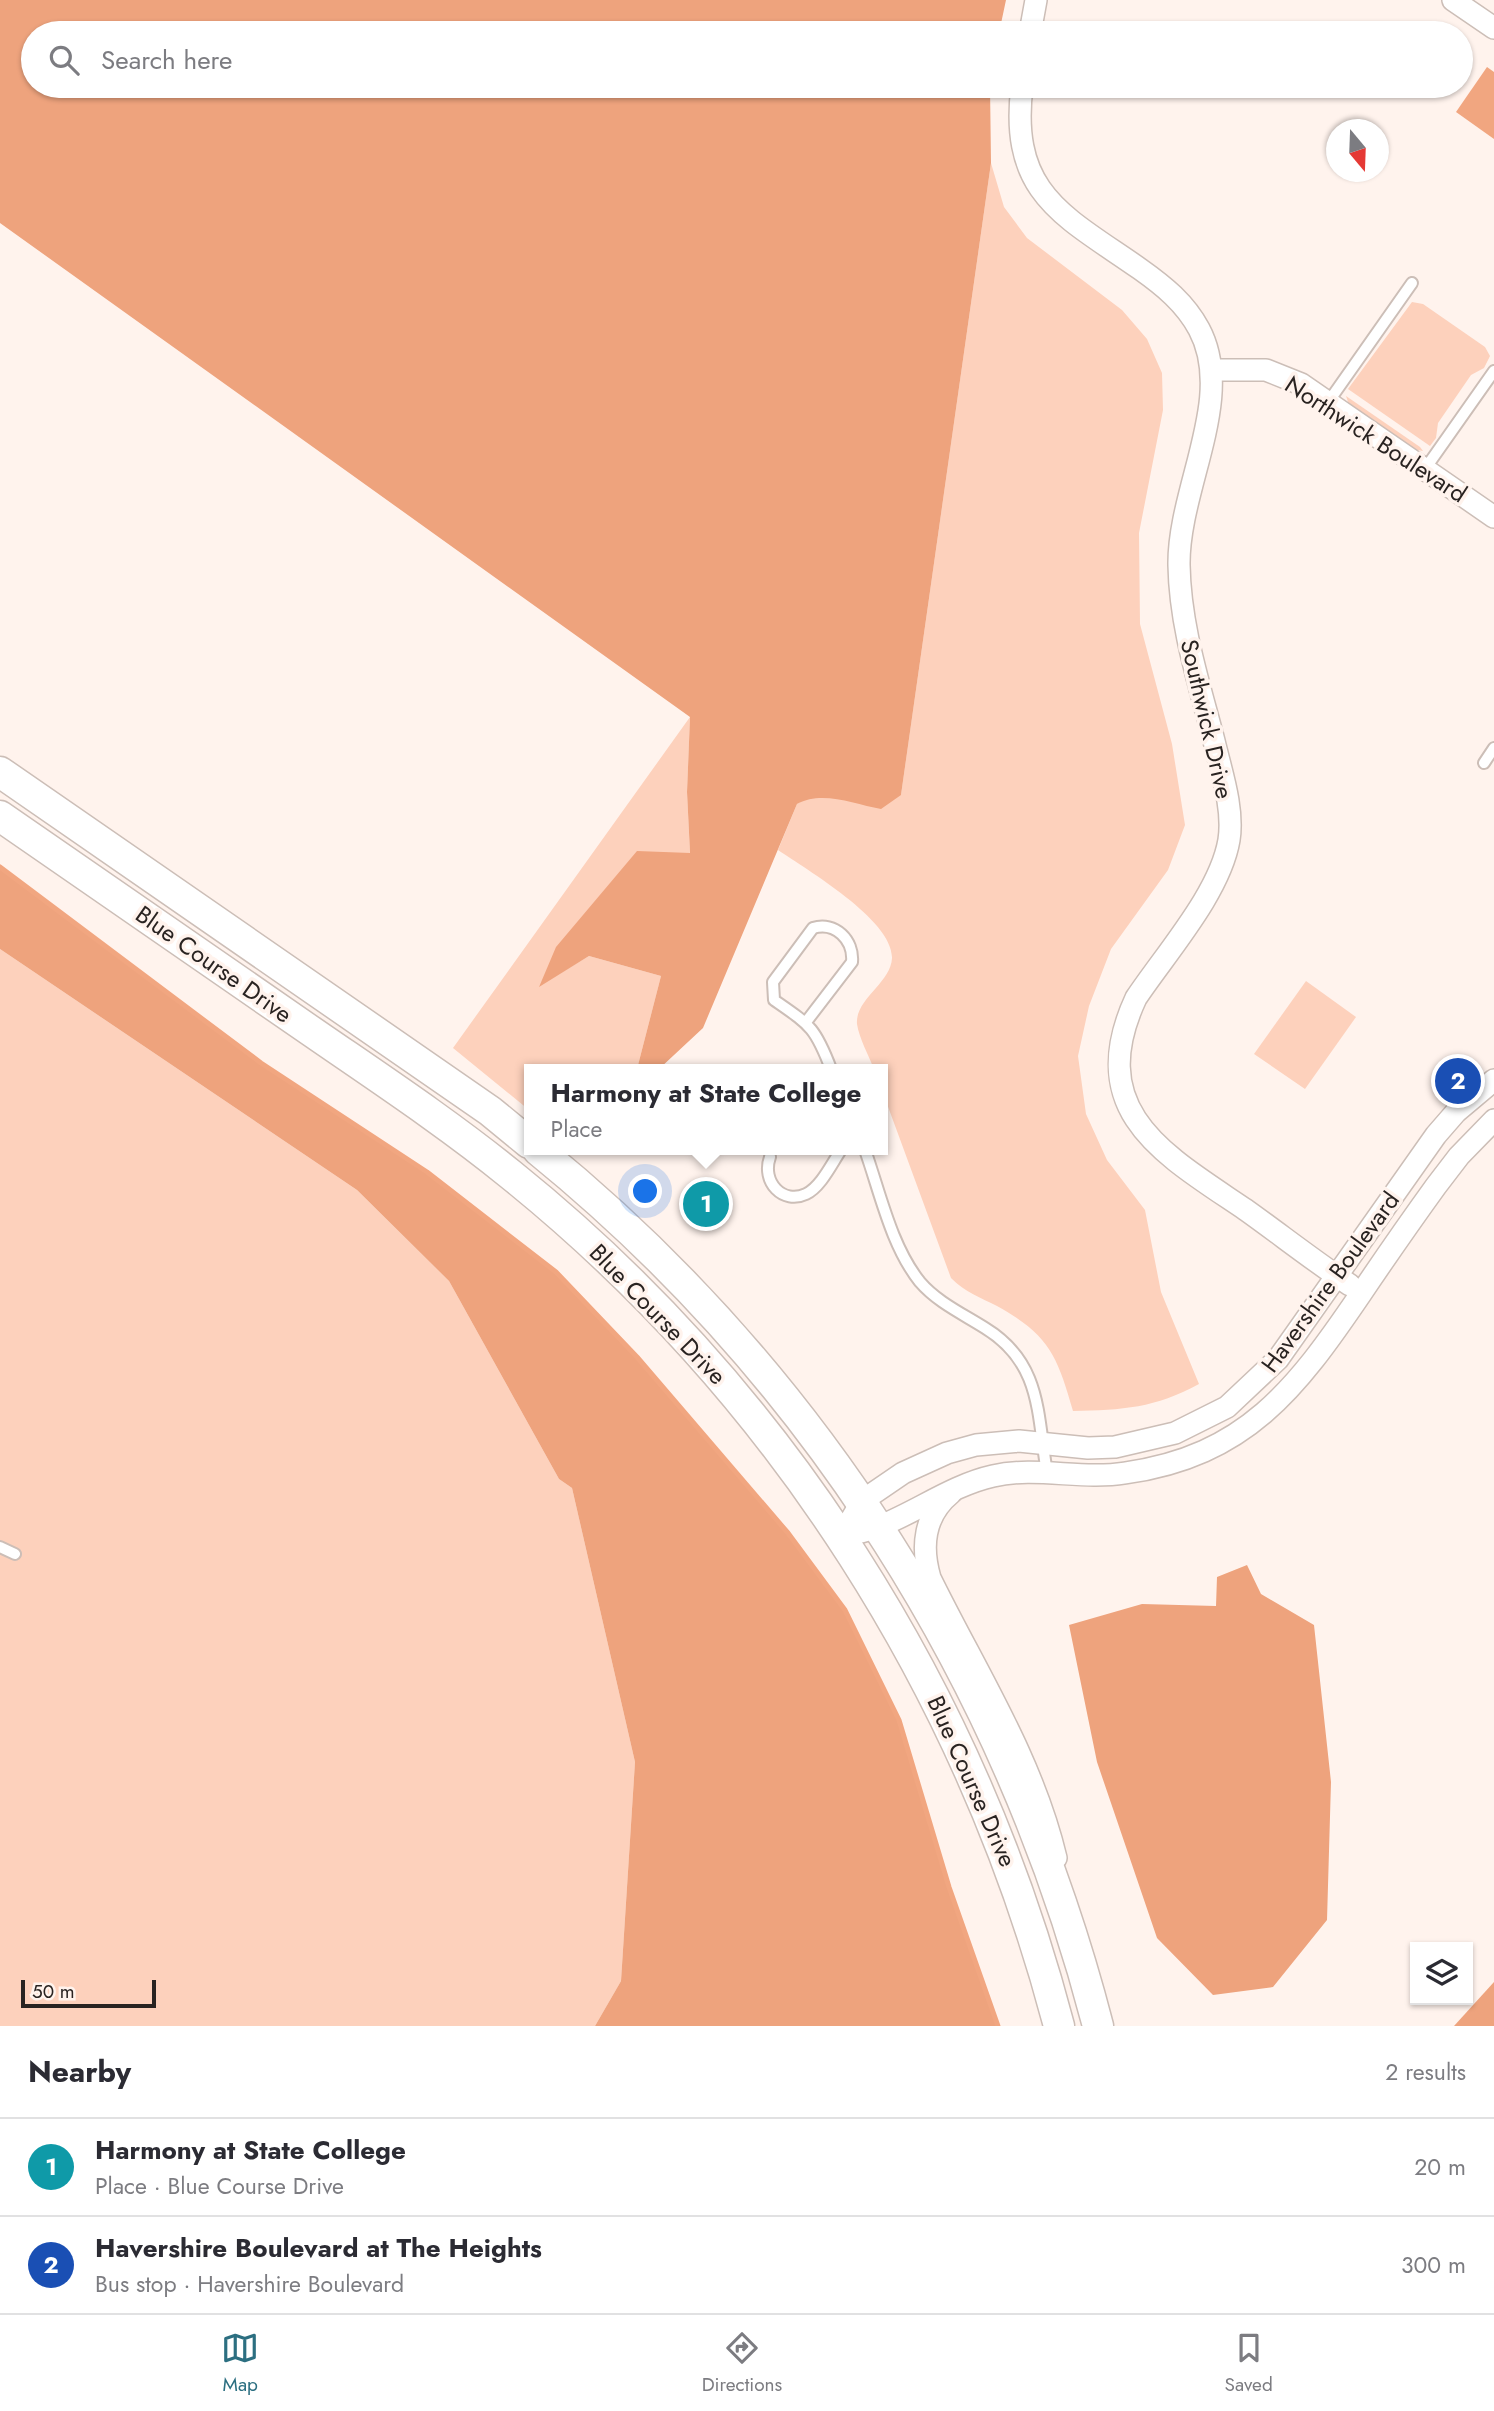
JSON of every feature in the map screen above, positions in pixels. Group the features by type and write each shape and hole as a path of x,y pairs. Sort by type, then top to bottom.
{"main road":[{"name":"Blue Course Drive","path":"0,772 490,1111 524,1139"},
{"name":"Blue Course Drive","path":"0,816 431,1115 549,1207 628,1278 681,1335 780,1449 842,1535 890,1612 966,1761 1016,1882 1059,2026"},
{"name":"Blue Course Drive","path":"544,1155 617,1219 725,1325 809,1427 879,1527 936,1620 984,1712 1036,1832 1079,1955 1097,2026"}],"street":[{"path":"1032,21 1036,0"},
{"path":"1453,0 1494,28"},
{"name":"Southwick Drive","path":"1022,98 1020,137 1031,175 1041,192 1055,208 1153,279 1185,307 1199,330 1213,370 1210,409 1183,514 1180,588 1188,640 1226,793 1229,839 1216,877 1131,1009 1120,1044 1120,1073 1134,1119 1164,1154 1362,1293"},
{"name":"Northwick Boulevard","path":"1213,370 1248,368 1268,371 1301,384 1494,517"},
{"name":"Havershire Boulevard","path":"842,1535 862,1501 903,1473 947,1453 993,1443 1020,1441 1042,1445 1115,1447 1175,1433 1202,1422 1227,1407 1263,1376 1338,1277 1436,1135 1456,1112 1494,1080"},
{"name":"Havershire Boulevard","path":"842,1535 864,1534 963,1483 995,1475 1124,1474 1172,1463 1221,1443 1262,1416 1296,1384 1451,1165 1494,1120"},
{"path":"963,1483 946,1497 933,1514 926,1533 924,1557 935,1588 1018,1752 1048,1824 1079,1955"}],"lane":[{"path":"1329,401 1412,284"},
{"path":"1425,469 1494,371"},
{"path":"1484,763 1494,748"},
{"path":"806,1022 852,962 853,951 847,939 832,927 822,925 813,928 773,982 774,1000 806,1022 819,1036 829,1064"},
{"path":"770,1157 765,1171 768,1181 779,1191 794,1196 806,1195 816,1186 838,1155"},
{"path":"867,1155 905,1259 921,1282 937,1298 998,1335 1020,1359 1035,1395 1047,1473"},
{"path":"0,1547 15,1554"}],"shaded area":[{"path":"0,0 1006,0 1002,21 21,21 21,98 990,98 991,163 901,795 881,809 827,798 797,804 703,1028 664,1064 638,1064 661,976 589,956 539,987 556,947 637,851 690,853 687,792 690,717 0,223"},
{"path":"1487,67 1494,72 1494,139 1456,112 1466,98 1473,98 1473,87"},
{"path":"991,163 1004,207 1027,238 1122,310 1147,339 1162,373 1163,410 1139,533 1140,624 1172,744 1185,825 1168,870 1111,949 1089,1006 1078,1056 1086,1114 1107,1160 1145,1210 1161,1292 1199,1384 1183,1392 1138,1406 1073,1411 1056,1361 1040,1337 1015,1317 967,1291 951,1278 888,1107 888,1064 872,1064 857,1024 861,1007 890,967 892,958 889,943 864,912 778,850 797,804 809,797 901,795"},
{"path":"1412,302 1423,304 1485,347 1490,356 1484,368 1471,375 1438,423 1436,438 1430,446 1348,389"},
{"path":"1346,396 1423,451 1412,449 1349,405"},
{"path":"690,717 687,792 690,854 539,986 589,956 661,976 638,1064 524,1064 524,1106 453,1048"},
{"path":"0,868 261,1063 427,1172 556,1272 637,1357 788,1533 845,1610 899,1720 949,1887 998,2026 595,2026 621,1981 635,1762 572,1488 559,1479 449,1281 357,1190 0,949"},
{"path":"0,949 357,1190 449,1281 559,1479 572,1488 635,1762 621,1981 595,2026 0,2026"},
{"path":"1306,981 1356,1017 1305,1089 1254,1054"},
{"path":"1247,1565 1261,1594 1314,1625 1331,1782 1327,1920 1273,1987 1213,1995 1157,1938 1097,1762 1069,1625 1142,1604 1216,1606 1217,1577"},
{"path":"1494,1982 1494,2026 1454,2026"}],"waterway":[{"path":"0,867 261,1063 427,1172 556,1272 637,1357 788,1533 845,1610 899,1720 949,1887 998,2026"}],"place":[{"name":"Havershire Boulevard at The Heights","path":"1458,1081"},
{"name":"Harmony at State College","path":"706,1204"}]}
